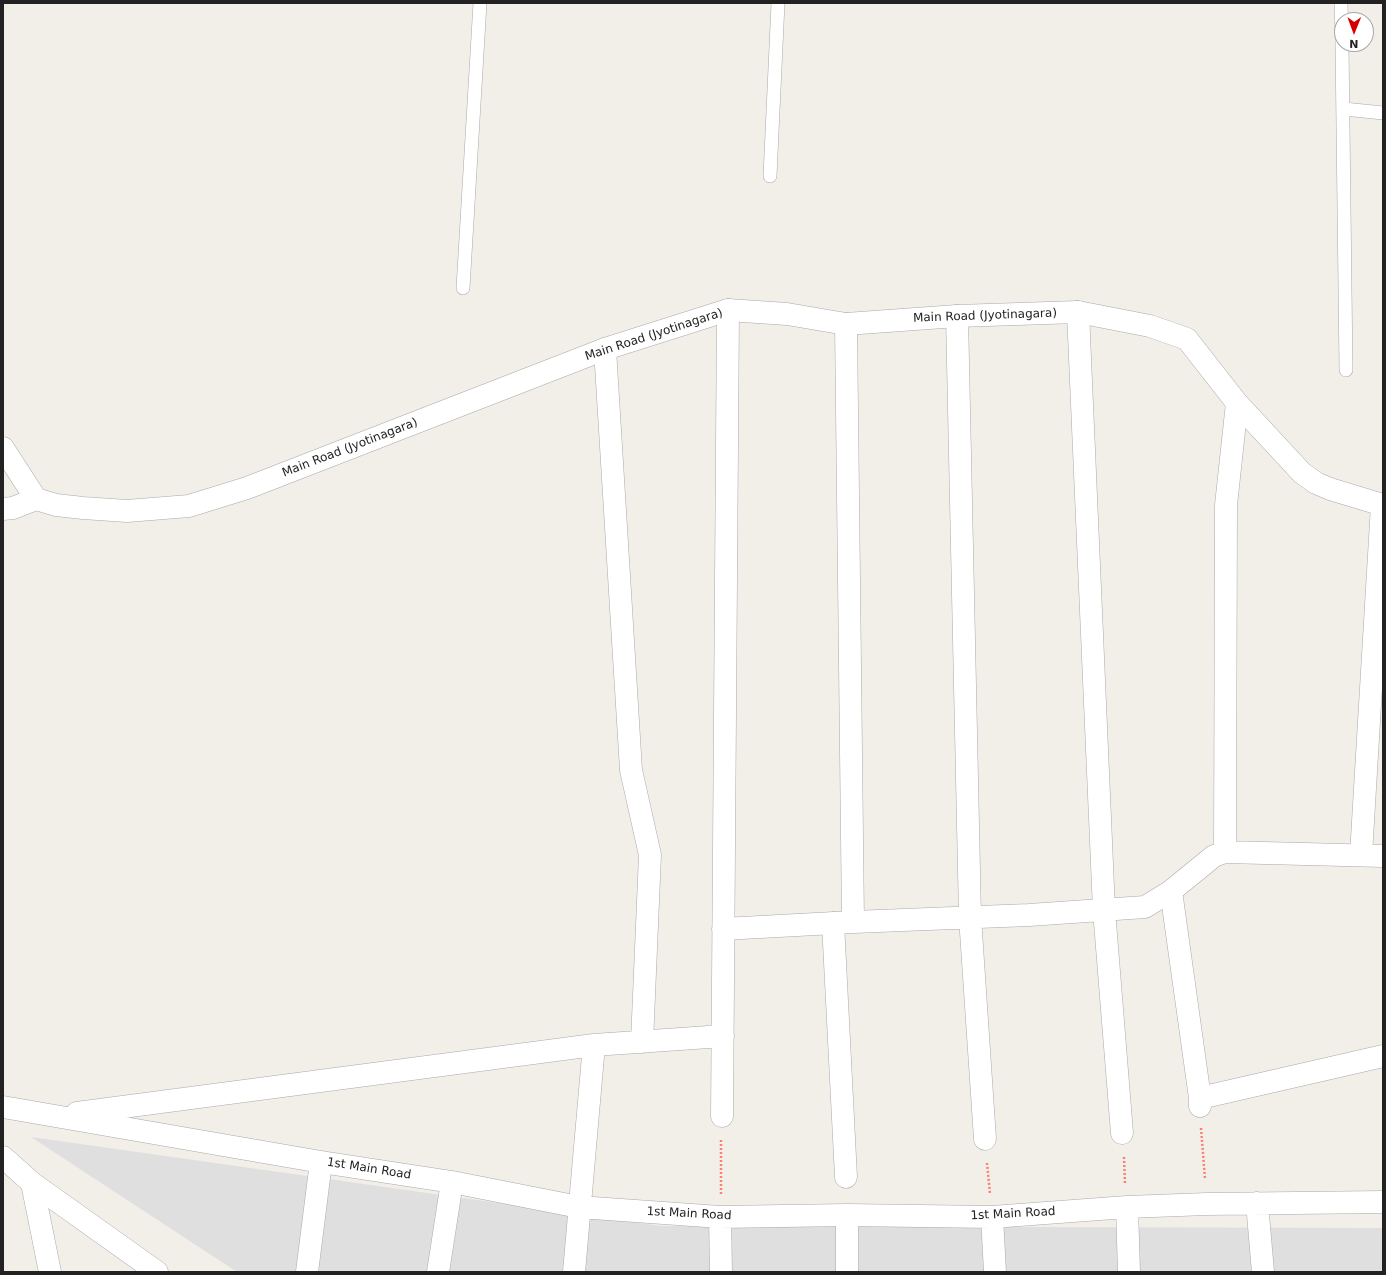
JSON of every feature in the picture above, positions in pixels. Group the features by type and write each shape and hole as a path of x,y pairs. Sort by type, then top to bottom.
{"street":[{"name":"Main Road (Jyotinagara)","path":"36,499 56,505 127,511 189,506 247,488 605,349 728,310 787,314 846,324 957,316 1078,312 1150,326 1187,339 1237,403 1302,473 1316,483 1330,489 1383,505"},
{"path":"722,1116 728,310"},
{"path":"1078,312 1104,910 1122,1132"},
{"path":"957,316 970,917 985,1139"},
{"path":"846,324 843,922 846,1177"},
{"path":"605,349 630,770 650,855 642,1042"},
{"path":"1225,852 1226,505 1237,403"},
{"path":"3,448 36,499 13,508 3,509"},
{"path":"1361,855 1383,505"},
{"path":"723,929 843,922 1029,915 1145,907 1171,891 1214,856 1225,852 1383,856"},
{"path":"1171,891 1200,1102 1383,1056"},
{"path":"54,1116 594,1045 723,1036"},
{"path":"574,1272 594,1045"},
{"name":"1st Main Road","path":"3,1107 321,1162 452,1182 579,1207 720,1217 847,1215 992,1217 1127,1207 1257,1203 1383,1202"},
{"path":"3,1157 32,1183 157,1272"},
{"path":"307,1272 321,1162"},
{"path":"438,1272 452,1182"},
{"path":"32,1183 50,1272"},
{"path":"1257,1203 1263,1272"},
{"path":"1127,1207 1129,1272"},
{"path":"847,1215 847,1272"},
{"path":"720,1217 721,1272"},
{"path":"992,1217 995,1272"}],"lane":[{"path":"463,288 480,3"},
{"path":"770,176 778,3"},
{"path":"1342,52 1346,370"},
{"path":"1344,110 1383,113"}],"path":[{"path":"1200,1102 1207,1204"},
{"path":"720,1217 722,1116"},
{"path":"1122,1132 1127,1207"},
{"path":"985,1139 992,1217"}],"shaded area":[{"path":"31,1137 661,1226 1383,1228 1383,1272 237,1272"}]}
